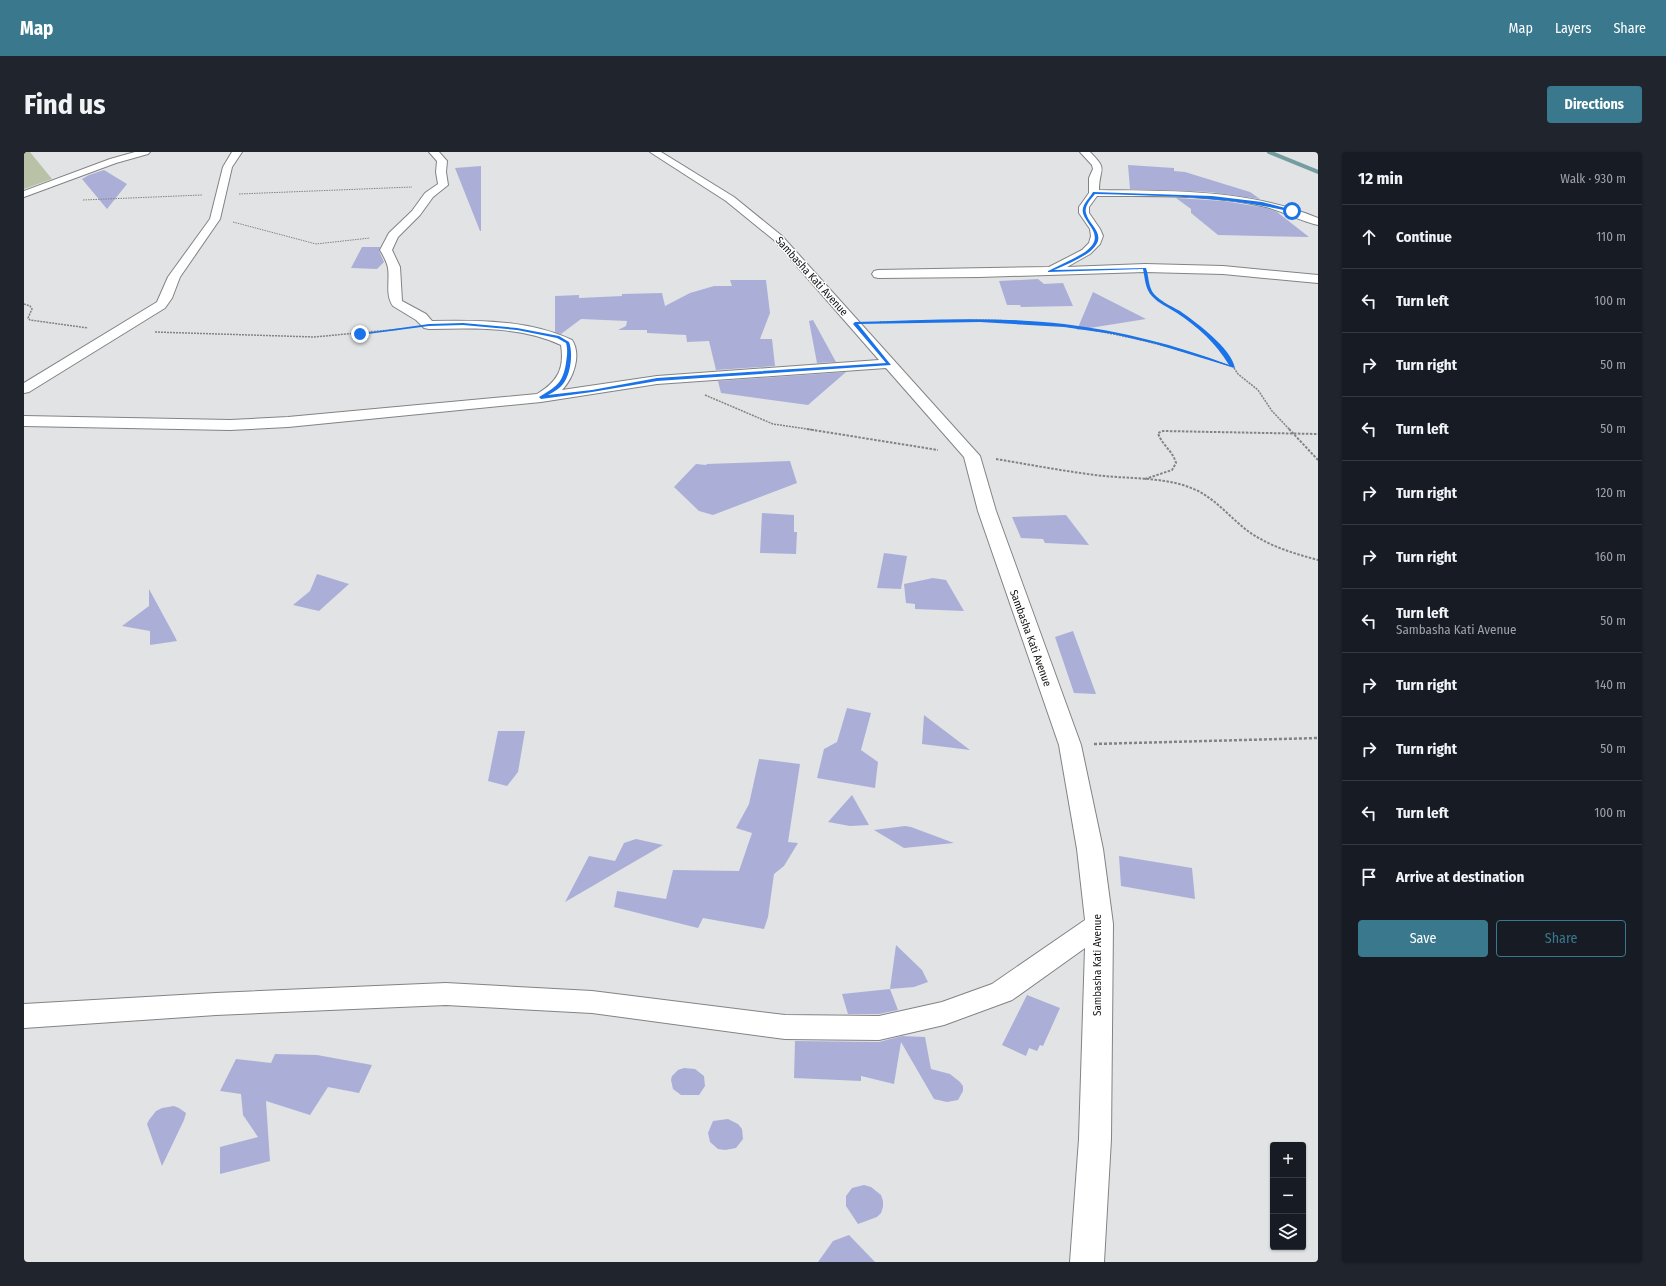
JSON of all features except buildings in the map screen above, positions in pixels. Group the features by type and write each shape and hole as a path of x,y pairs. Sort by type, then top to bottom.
{"street":[{"path":"24,194 99,166 145,152"},
{"path":"24,389 161,305 168,297 174,279 214,219 222,194 228,165 237,152"},
{"path":"434,152 442,161 441,172 443,185 429,195 416,213 393,235 386,250 394,266 395,298 397,302 421,317 429,325 463,324 517,329 546,333 558,337 568,343 569,350 566,373 562,382 554,390 541,398"},
{"name":"Sambasha Kati Avenue","path":"655,152 730,199 768,228 855,323 889,364 972,456 987,511 1070,745 1090,849 1099,924 1095,1139 1087,1262"},
{"path":"1050,272 1086,252 1094,244 1097,236 1095,229 1084,213 1084,207 1094,193 1094,178 1098,169 1097,164 1086,152"},
{"path":"1094,193 1183,195 1242,200 1292,211 1318,222"},
{"path":"878,274 1050,272 1145,268 1223,270 1318,279"},
{"path":"24,421 230,425 288,422 541,398 657,380 889,364"},
{"path":"24,1016 216,1004 446,994 592,1002 785,1027 879,1028 944,1013 1002,992 1099,924"}],"path":[{"path":"83,200 443,185"},
{"path":"214,219 237,222 316,244 393,235"},
{"path":"1145,268 1152,295 1208,334 1220,347 1242,379 1258,390 1272,411 1318,460"},
{"path":"24,304 30,306 32,309 28,318 30,320 120,331 210,335 314,337 360,334 429,325"},
{"path":"855,323 980,320 1064,325 1113,333 1157,343 1195,354 1233,368"},
{"path":"699,393 772,424 1066,471 1143,479 1182,486 1208,496 1242,526 1261,539 1293,553 1318,560"},
{"path":"1143,479 1172,470 1176,463 1174,456 1159,437 1158,434 1163,431 1295,435 1318,434"},
{"path":"1070,745 1318,738"}],"green space":[{"path":"24,152 30,152 52,179 24,189"}],"waterway":[{"path":"1269,152 1318,172"}],"route":[{"path":"360,334 429,325 463,324 517,329 546,333 558,337 568,343 569,350 566,373 562,382 554,390 541,398 657,380 726,374 889,364 855,323 980,320 1064,325 1134,337 1180,349 1233,368 1220,347 1208,334 1152,295 1145,268 1050,272 1086,252 1094,244 1097,236 1095,229 1084,213 1084,207 1094,193 1212,197 1262,203 1292,211"}]}
